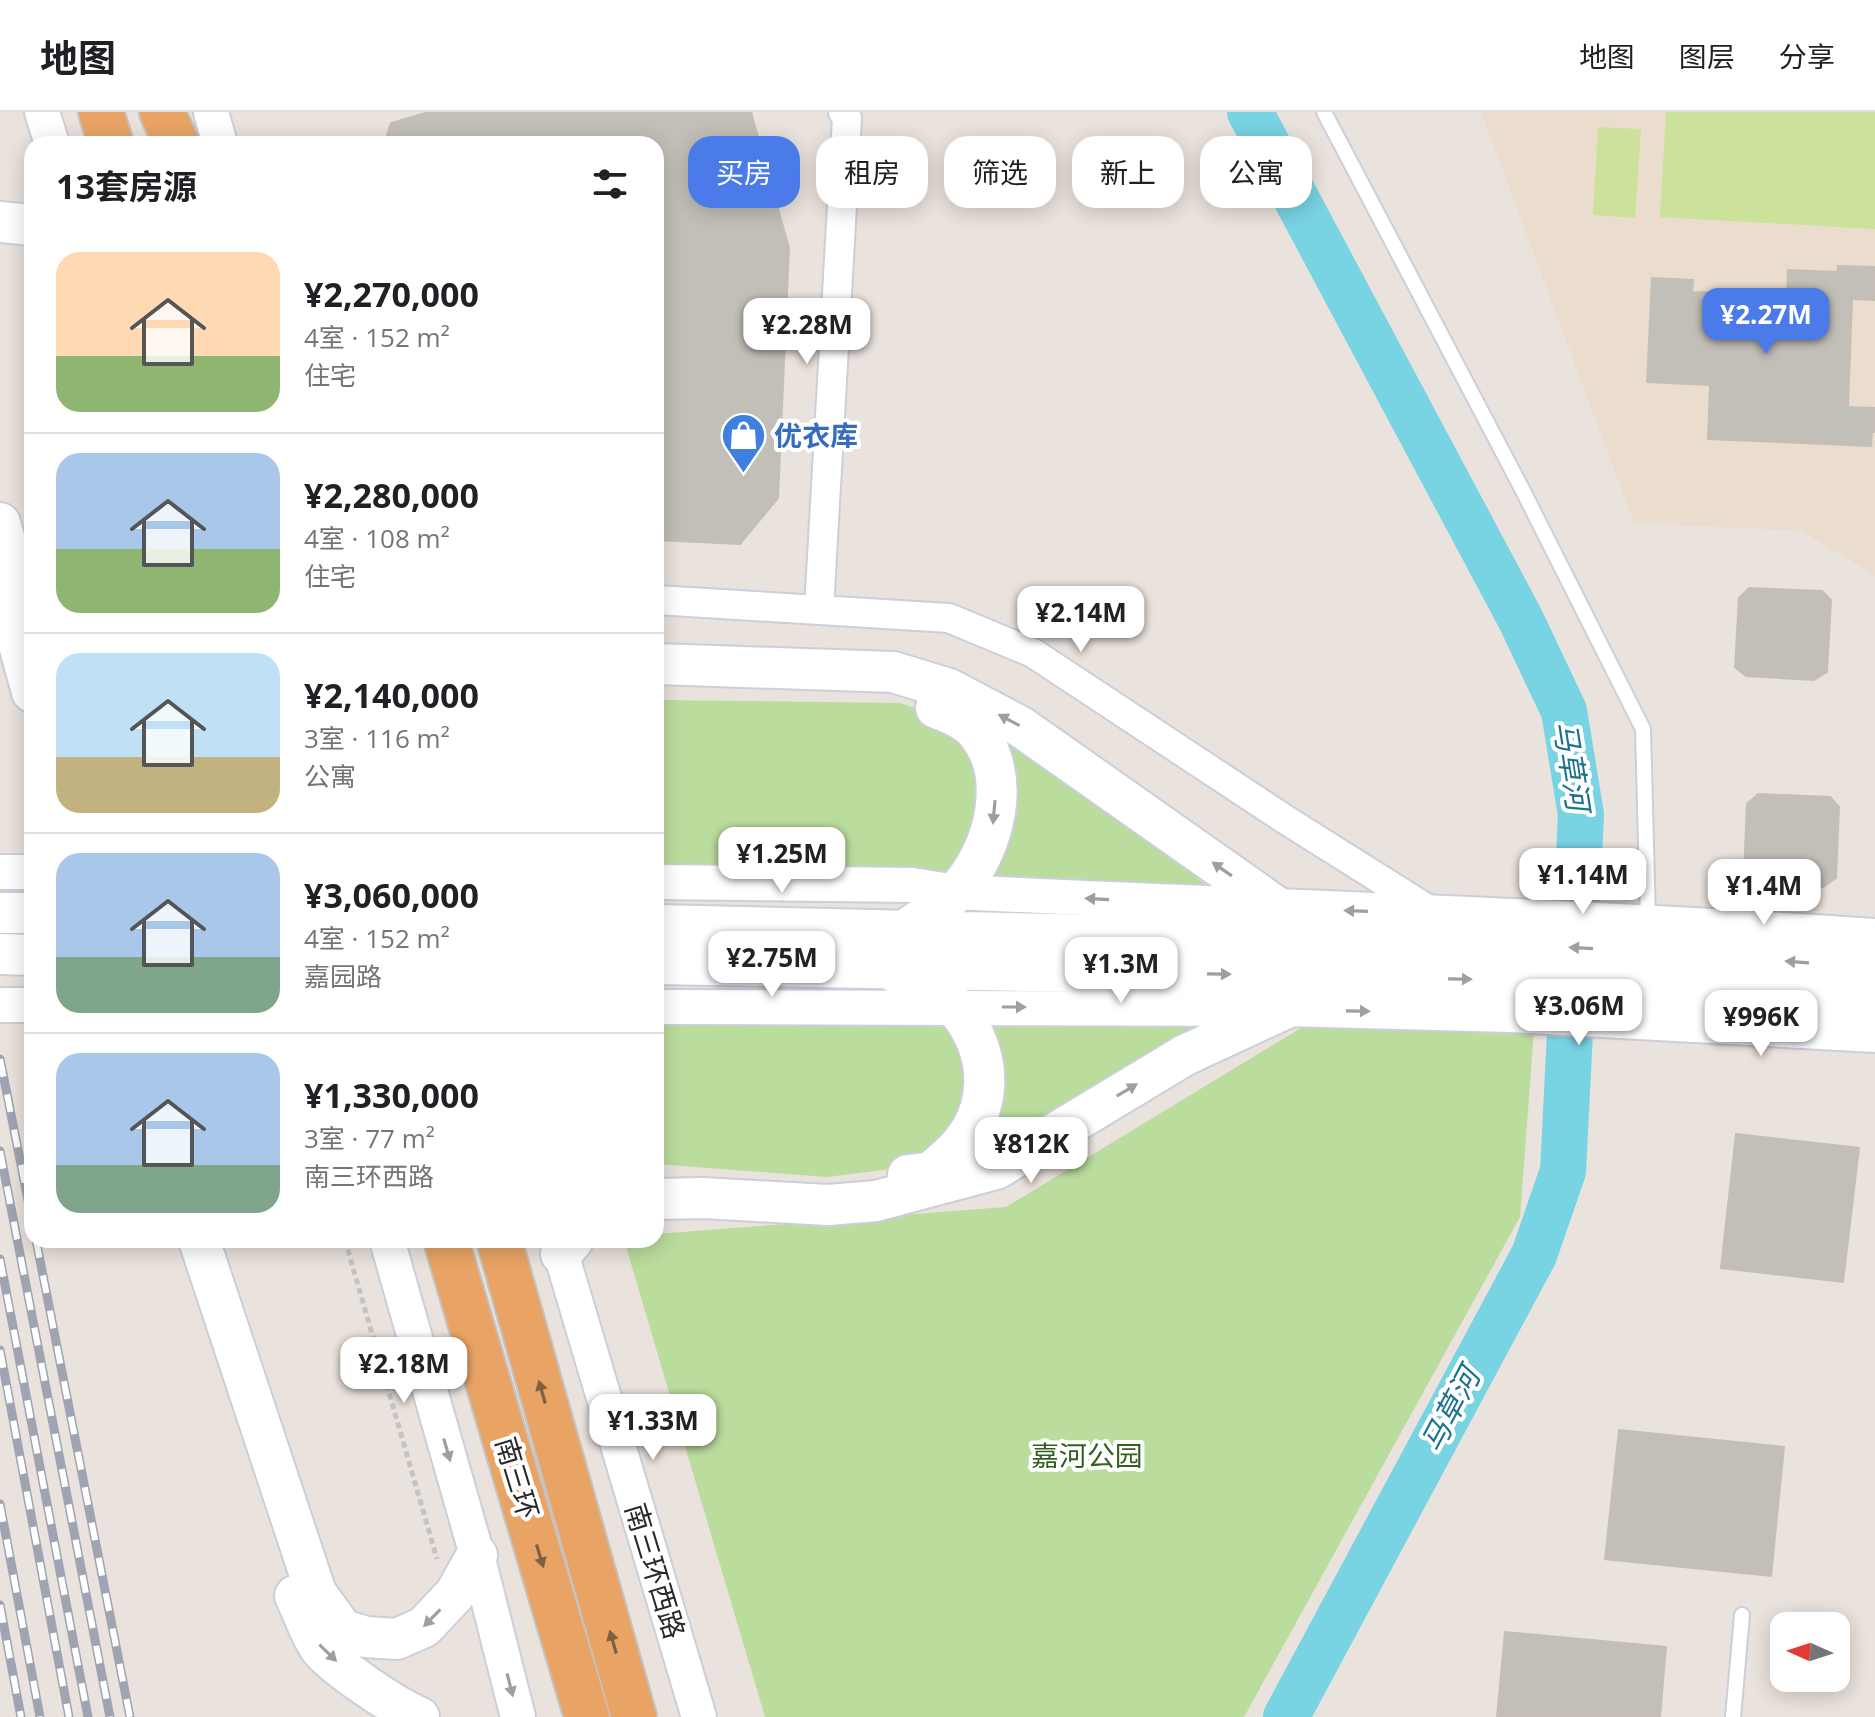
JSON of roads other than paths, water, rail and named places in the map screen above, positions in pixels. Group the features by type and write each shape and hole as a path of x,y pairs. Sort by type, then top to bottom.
{"highway":[{"path":"101,112 108,136"},
{"path":"159,112 164,136"},
{"path":"159,112 172,136"},
{"name":"南三环","path":"448,1248 587,1717"},
{"name":"南三环","path":"501,1248 634,1717"}],"main road":[{"path":"0,222 24,224"},
{"path":"0,523 24,607"},
{"path":"0,575 24,663"},
{"path":"664,664 893,672 949,689 1021,727 1278,908 1334,942"},
{"path":"664,687 903,696 940,709 973,727 989,752 994,778 997,814 984,854 956,892 907,929"},
{"path":"0,913 24,913"},
{"path":"1435,914 1512,960"},
{"path":"664,925 1334,942 1647,970 1875,1001"},
{"path":"0,954 24,955"},
{"path":"664,964 1354,976 1512,960"},
{"path":"1647,970 1875,967"},
{"path":"664,1179 721,1184 838,1185 931,1172 956,1151 973,1129 984,1100 985,1073 980,1048 956,1006 889,969"},
{"path":"664,1199 828,1205 864,1202 996,1169 1185,1055 1354,976"},
{"path":"179,1248 284,1574 321,1648 361,1681 406,1712 419,1717"},
{"path":"202,1248 316,1593 343,1630 366,1637 397,1639 424,1627 455,1594 477,1555"}],"street":[{"path":"42,112 50,136"},
{"path":"211,112 218,136"},
{"path":"819,609 847,118 843,112"},
{"path":"664,600 949,618 1033,653 1435,914"},
{"path":"0,872 24,872"},
{"path":"664,882 912,885 956,892 1435,914"},
{"path":"1647,970 1875,936"},
{"path":"664,1007 1287,1009 1512,960 1647,970 1875,1035"},
{"path":"0,1005 24,1005"},
{"path":"389,1248 477,1555 518,1717"},
{"name":"南三环西路","path":"565,1248 699,1717"}],"lane":[{"path":"1324,112 1514,473 1643,729 1647,970"},
{"path":"1733,1717 1742,1615"}],"waterway":[{"name":"马草河","path":"1250,112 1521,620 1564,711 1581,815 1563,1171 1534,1255 1286,1717"}],"railway":[{"path":"0,1059 24,1180"},
{"path":"0,1151 110,1717"},
{"path":"38,1248 130,1717"},
{"path":"0,1259 88,1717"},
{"path":"0,1350 69,1717"},
{"path":"0,1504 40,1717"},
{"path":"0,1605 21,1717"}],"place":[{"name":"优衣库","path":"743,475"}],"park label":[{"name":"嘉河公园","path":"1087,1456"}]}
